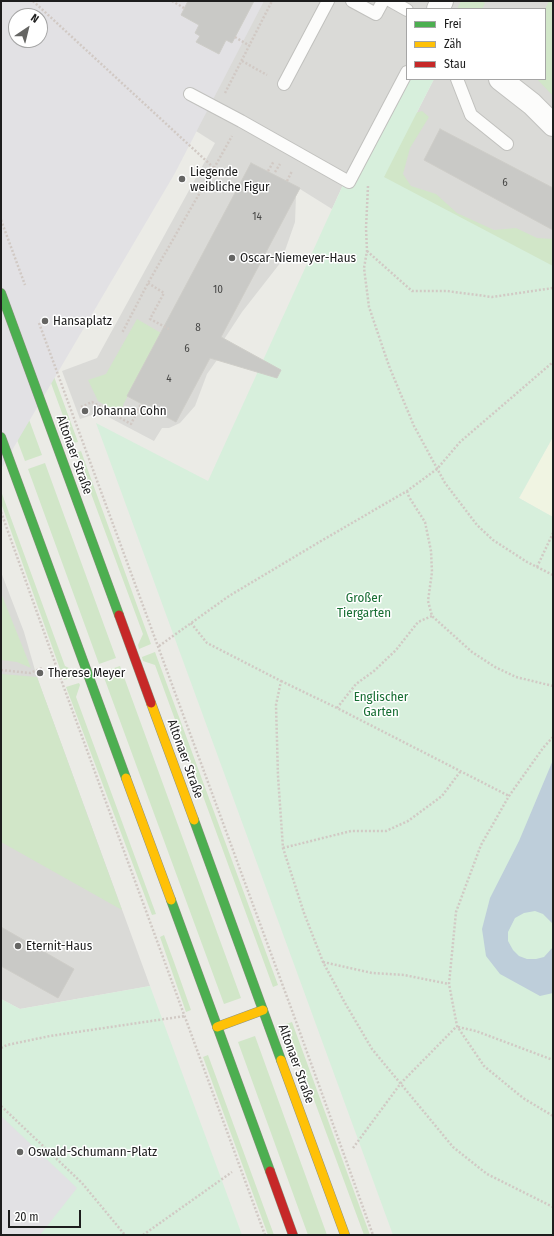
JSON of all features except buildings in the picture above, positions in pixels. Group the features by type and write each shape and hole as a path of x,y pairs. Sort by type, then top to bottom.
{"main road":[{"name":"Altonaer Straße","path":"1,293 345,1235"},
{"path":"1,437 293,1235"},
{"path":"217,1027 263,1010"}],"street":[{"path":"501,80 532,104 553,125"}],"lane":[{"path":"284,84 328,1"},
{"path":"352,1 376,14 383,1"},
{"path":"390,1 406,9"},
{"path":"190,94 218,108 349,182 406,74"},
{"path":"457,80 471,115 506,144"}],"path":[{"path":"33,1 214,168"},
{"path":"172,1 184,8"},
{"path":"218,108 272,1"},
{"path":"235,37 250,46"},
{"path":"242,61 284,84"},
{"path":"122,333 148,283 241,121"},
{"path":"369,183 366,228 367,251 364,268 369,307 389,366 412,420 445,483 477,525 493,540 553,576"},
{"path":"1,220 26,287"},
{"path":"367,251 412,291 447,291 492,297 553,288"},
{"path":"148,283 164,293 150,319 169,329"},
{"path":"37,316 159,646 373,1235"},
{"path":"159,646 236,592 407,491 437,468 460,442 553,362"},
{"path":"81,407 92,402 131,424 141,404"},
{"path":"407,491 409,497 425,522 431,551 432,572 428,601 432,616 472,652 495,667 516,677 553,686"},
{"path":"1,512 265,1235"},
{"path":"537,567 553,533"},
{"path":"338,708 356,684 374,671 396,650 418,622 432,616"},
{"path":"191,623 207,643 338,708 509,796"},
{"path":"1,670 30,673 42,668"},
{"path":"281,681 276,705 278,776 283,848 304,914 323,962 372,1049 453,1147 487,1174 553,1207"},
{"path":"553,737 543,748 509,796 481,844 456,912 449,984 457,1026 484,1066 523,1098 553,1116"},
{"path":"283,848 351,831 386,831 408,821 442,796 460,772"},
{"path":"323,962 372,973 404,975 449,984"},
{"path":"1,1048 7,1045 50,1036 185,1016"},
{"path":"353,1148 401,1083 457,1026"},
{"path":"457,1026 476,1031 553,1060"},
{"path":"1,1106 82,1183 125,1235"},
{"path":"143,1235 232,1172"}],"shaded area":[{"name":"Hansaplatz","path":"1,1 264,1 175,173 1,469"},
{"path":"179,1 431,1 428,8 406,8 406,80 409,81 358,152 332,209 300,189 296,196 295,222 281,262 242,312 221,344 217,360 207,374 195,406 180,423 169,428 162,428 154,441 97,411 92,415 80,419 62,371 97,358 215,143 158,107"},
{"path":"453,1 553,1 553,109 544,99 517,80 546,80 546,8 450,8"},
{"path":"433,80 488,80 532,113 553,137 553,266 383,179"},
{"path":"553,437 553,517 519,498"},
{"path":"1,572 24,632 37,677 150,986 20,1009 1,999"},
{"name":"Oswald-Schumann-Platz","path":"1,1116 77,1188 40,1235 1,1235"}],"green space":[{"path":"461,1 481,1 485,3 482,8 458,8"},
{"path":"549,1 553,1 553,96 538,80 546,80 546,8"},
{"name":"Großer Tiergarten","path":"409,80 433,80 384,177 553,266 553,437 519,498 553,517 553,1235 393,1235 96,423 208,481 358,152"},
{"path":"422,111 429,117 410,148 403,174 411,186 436,194 457,213 494,230 516,228 537,238 553,239 553,268 383,179 396,144 415,113"},
{"path":"1,232 78,442 73,443 1,247"},
{"path":"137,319 161,333 123,405 122,415 98,401 88,380 106,374"},
{"path":"1,343 42,455 25,461 1,397"},
{"path":"81,451 151,644 139,649 138,645 143,634 76,453"},
{"path":"45,463 116,658 99,664 28,469"},
{"path":"1,491 65,666 75,671 77,676 64,680 1,503"},
{"path":"1,593 31,668 17,662 1,660"},
{"path":"155,652 278,985 273,987 155,665 143,661 142,657"},
{"path":"120,666 241,998 224,1004 102,672"},
{"path":"1,674 37,677 122,910 1,842"},
{"path":"79,683 80,685 76,697 156,914 152,915 66,687"},
{"path":"164,935 191,1010 186,1012 160,937"},
{"path":"150,986 242,1235 1,1235 1,999 20,1009"},
{"path":"292,1022 370,1235 364,1235 286,1024"},
{"path":"255,1036 327,1235 308,1235 238,1042"},
{"path":"208,1055 274,1235 268,1235 203,1057"}],"water":[{"path":"553,760 553,924 543,914 535,911 524,913 515,918 508,932 508,941 513,950 519,956 527,959 544,957 553,947 553,993 540,996 500,974 486,956 482,929 490,898 519,841"}],"traffic: fast":[{"path":"1,293 119,615"},
{"path":"1,437 126,778"},
{"path":"194,820 281,1060"},
{"path":"171,900 270,1171"}],"traffic: slow":[{"path":"151,703 194,820"},
{"path":"126,778 171,900"},
{"path":"217,1027 263,1010"},
{"path":"281,1060 345,1235"}],"traffic: jam":[{"path":"119,615 151,703"},
{"path":"270,1171 293,1235"}],"place":[{"name":"Liegende weibliche Figur","path":"182,179"},
{"name":"Oscar-Niemeyer-Haus","path":"232,258"},
{"name":"Hansaplatz","path":"45,321"},
{"name":"Johanna Cohn","path":"85,411"},
{"name":"Therese Meyer","path":"40,673"},
{"name":"Eternit-Haus","path":"18,946"},
{"name":"Oswald-Schumann-Platz","path":"20,1152"}],"park label":[{"name":"Englischer Garten","path":"381,704"}]}
